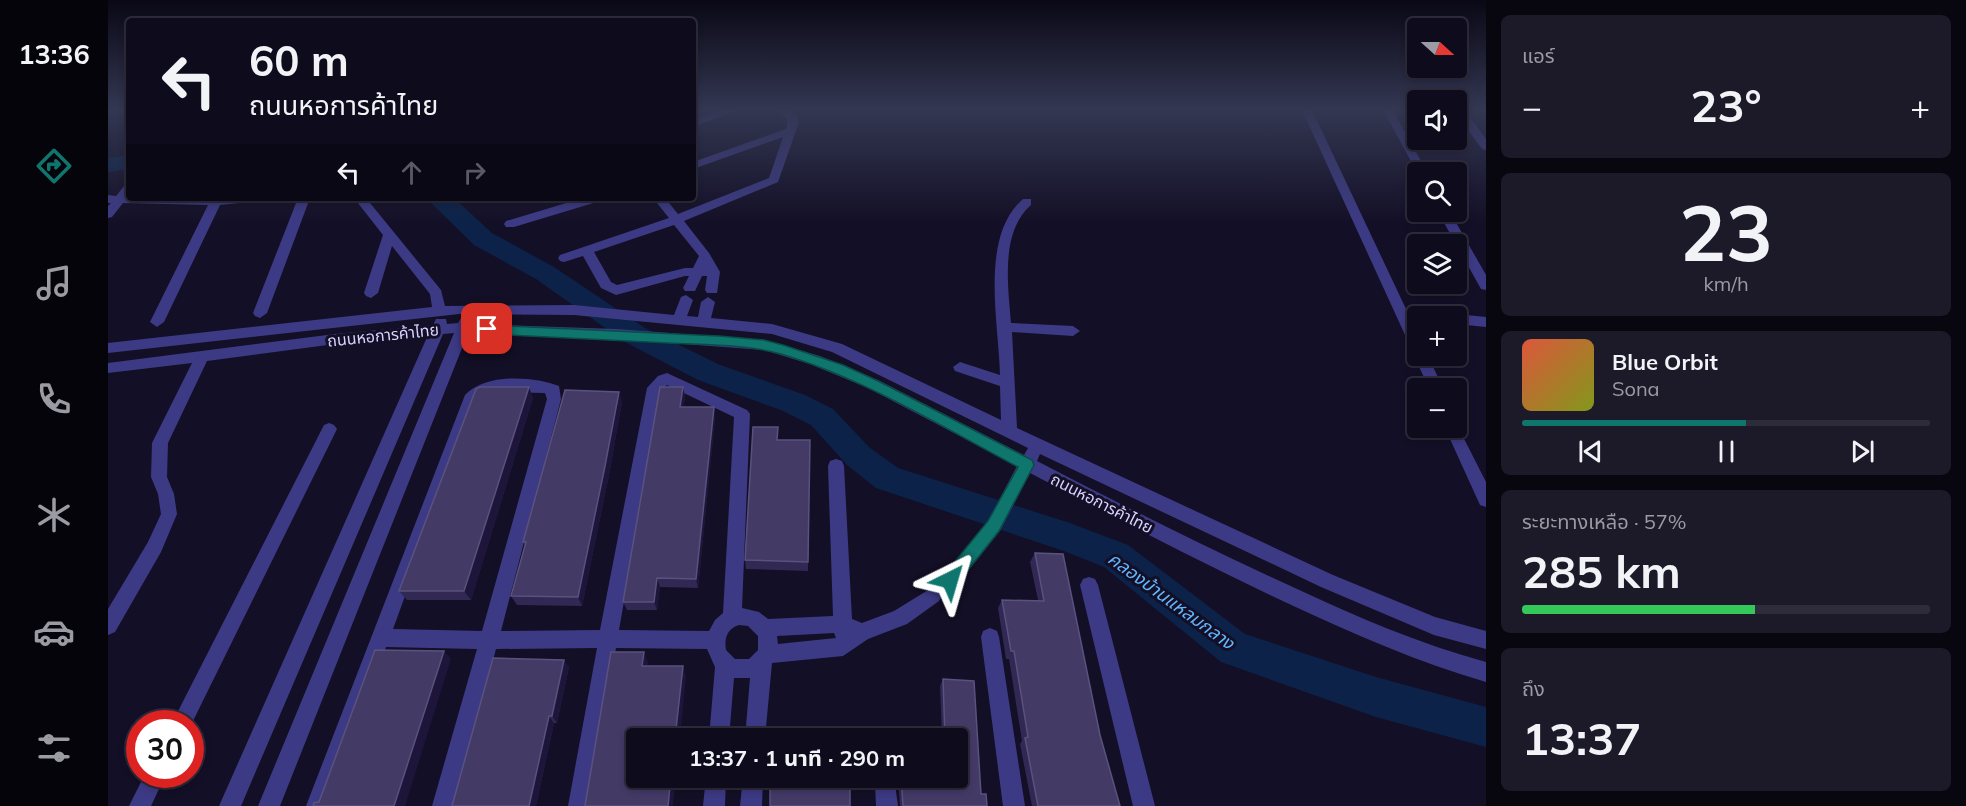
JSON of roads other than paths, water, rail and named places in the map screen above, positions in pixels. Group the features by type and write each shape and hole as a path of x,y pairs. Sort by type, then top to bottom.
{"street":[{"path":"696,165 744,148"},
{"path":"564,258 678,219 774,180 785,148"},
{"path":"1325,148 1407,324"},
{"path":"1409,148 1417,162"},
{"path":"108,214 113,200 126,189"},
{"path":"157,322 216,201"},
{"path":"260,313 303,201"},
{"path":"230,806 439,330 442,311 436,293 362,201"},
{"path":"510,224 586,201"},
{"path":"663,201 705,256 714,272 704,323"},
{"path":"1009,430 1001,299 1010,223 1015,212 1027,202"},
{"path":"1450,222 1486,286"},
{"path":"371,293 389,234"},
{"path":"586,250 606,285 616,290 677,273 714,272"},
{"path":"679,321 696,271 705,256"},
{"path":"269,806 470,309"},
{"name":"ถนนหอการค้าไทย","path":"108,348 470,309 574,310 772,329 837,348 1327,581 1434,626 1486,640"},
{"path":"1402,313 1407,314"},
{"path":"622,335 643,317"},
{"path":"1467,320 1486,322"},
{"path":"1004,327 1073,331"},
{"name":"ถนนหอการค้าไทย","path":"108,368 335,339 464,328 622,335 764,345 838,369 1199,554 1366,630 1454,663 1486,672"},
{"path":"108,626 155,547 169,514 166,494 159,477 160,443 202,357"},
{"path":"960,367 1006,382"},
{"path":"416,382 442,380"},
{"path":"579,806 654,388 663,380 677,384 742,414 732,619"},
{"path":"317,806 474,392 483,387 546,387 554,390 554,399 443,806"},
{"path":"188,710 329,429"},
{"path":"1458,438 1486,500"},
{"path":"950,580 994,526 1037,445"},
{"path":"836,466 843,647"},
{"path":"1089,585 1144,806"},
{"path":"756,728 764,658 769,636 765,628 750,618 732,619 724,624 715,640 719,658 725,665 743,669 764,658 843,647 862,632 900,618 933,595"},
{"path":"765,628 842,624 862,632"},
{"path":"990,637 1014,806"},
{"path":"379,638 715,640"},
{"path":"720,728 725,665"},
{"path":"140,806 149,788"},
{"path":"714,806 715,788"},
{"path":"751,806 752,788"},
{"path":"886,788 887,806"}],"waterway":[{"name":"คลองบ้านแหลมกลาง","path":"108,165 126,162"},
{"name":"คลองบ้านแหลมกลาง","path":"442,201 483,239 545,273 635,335 708,372 794,403 822,417 858,456 887,478 1070,538 1116,556 1234,649 1376,697 1486,727"}]}
